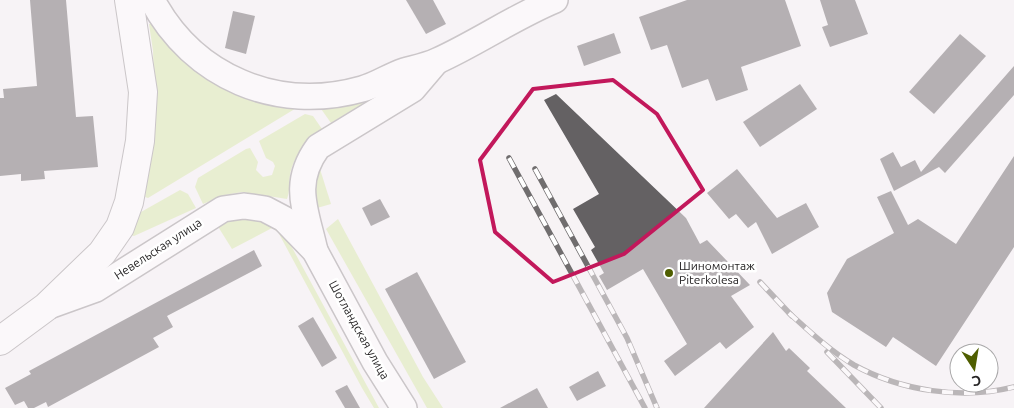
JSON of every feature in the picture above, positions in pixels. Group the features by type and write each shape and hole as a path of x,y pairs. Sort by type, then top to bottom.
{"main road":[{"path":"46,307 102,254 120,226 129,202 140,141 143,92 129,0"},
{"name":"Невельская улица","path":"0,341 46,307"}],"street":[{"path":"152,0 181,43 212,69 244,84 280,94 314,95 361,89 402,72 436,62 532,10 555,0"},
{"path":"315,251 302,188 307,162 318,147 413,89 436,62"},
{"name":"Невельская улица","path":"46,307 96,289 223,209 244,206 265,209 284,219 315,251"},
{"name":"Шотландская улица","path":"315,251 375,362 404,408"}],"highlighted area":[{"path":"613,80 657,114 703,190 624,254 553,282 495,232 480,160 533,89"}],"green space":[{"path":"149,24 152,24 184,62 218,85 298,107 148,198 145,197 155,116 153,51"},
{"path":"364,100 364,103 331,123 319,106"},
{"path":"305,114 313,116 322,129 307,143 294,161 287,199 242,192 225,195 203,204 195,187 198,178 246,149 250,148 258,162 256,170 263,177 272,175 275,166 273,162 266,158 259,141"},
{"path":"319,166 331,204 317,208 312,192"},
{"path":"180,190 188,194 196,208 134,236 131,235 141,212"},
{"path":"247,216 272,224 288,240 379,408 374,408 362,388 278,232 272,228 232,249 217,225"},
{"path":"338,219 423,377 443,408 427,408 326,229"}],"building":[{"path":"30,0 66,0 76,117 93,116 98,167 44,171 45,179 21,181 21,174 0,176 0,98 4,98 3,89 37,86"},
{"path":"406,0 433,0 446,24 426,34"},
{"path":"687,0 785,0 801,46 741,67 748,90 716,101 708,79 682,88 667,45 651,50 639,17"},
{"path":"820,0 855,0 868,34 830,47 822,27 828,25"},
{"path":"233,11 255,16 246,54 225,48"},
{"path":"614,33 621,53 584,66 577,46"},
{"path":"960,34 986,56 934,114 909,92"},
{"path":"1014,66 1014,95 945,173 939,167 894,191 880,159 893,152 901,167 915,160 921,172"},
{"path":"800,84 817,109 760,147 743,122"},
{"path":"556,94 686,218 700,244 707,240 750,285 731,296 754,327 726,349 720,342 675,376 664,361 687,344 643,269 607,290 599,276 604,273 591,250 595,247 573,209 599,194 544,100"},
{"path":"1014,156 1014,247 951,343 949,343 949,346 936,366 893,337 886,347 832,312 827,293 847,259 894,233 877,197 891,191 908,225 918,219 956,244"},
{"path":"737,169 777,218 806,203 819,227 772,254 756,222 748,228 736,214 729,219 707,193"},
{"path":"380,199 390,217 371,226 362,208"},
{"path":"254,250 262,266 167,316 173,327 153,338 159,347 48,407 46,402 34,408 28,408 24,401 15,405 5,388 31,374 29,371"},
{"path":"417,272 466,362 434,379 385,289"},
{"path":"313,317 337,358 322,367 298,326"},
{"path":"773,332 786,351 789,348 810,368 807,371 846,408 704,408"},
{"path":"598,371 606,386 577,401 569,387"},
{"path":"347,385 360,408 345,408 335,391"},
{"path":"537,388 548,408 500,408"}],"railway":[{"path":"509,158 645,408"},
{"path":"535,169 627,338 657,408"},
{"path":"760,282 792,316"},
{"path":"789,313 837,354 872,374 892,381 932,391 953,393 974,393 1014,387"},
{"path":"827,352 881,408"}],"place":[{"name":"Шиномонтаж Piterkolesa","path":"669,273"}]}
